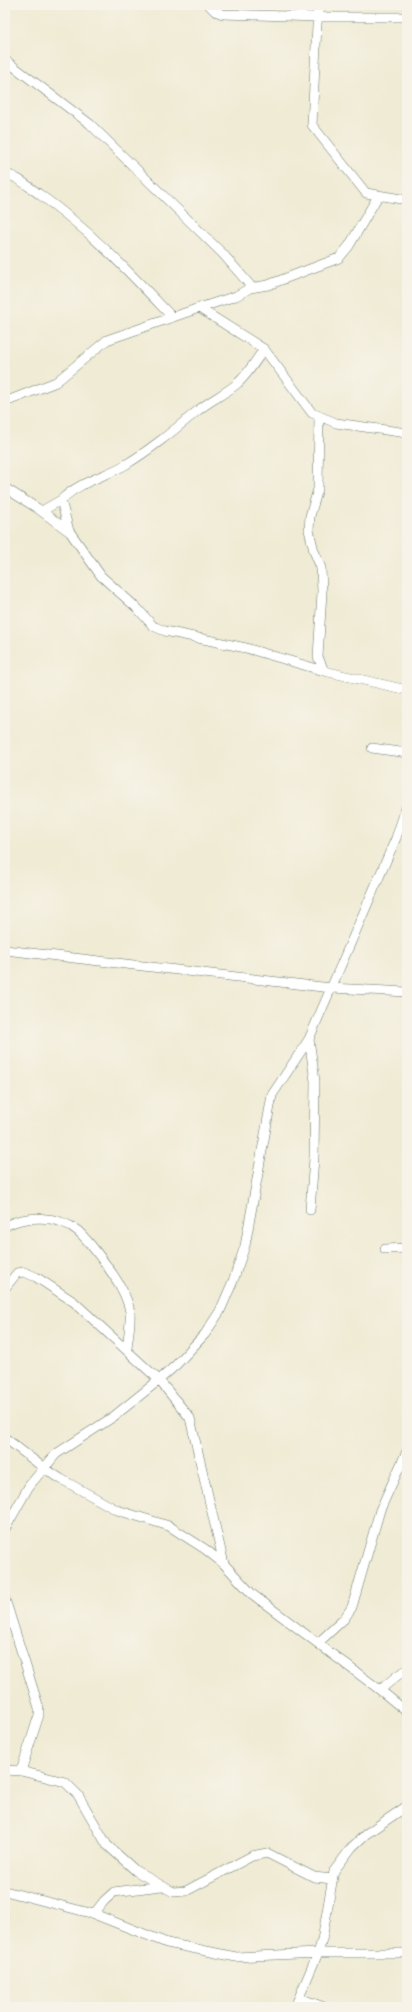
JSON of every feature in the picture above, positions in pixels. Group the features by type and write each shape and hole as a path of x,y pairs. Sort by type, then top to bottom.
{"street":[{"path":"209,5 215,11 222,14 318,17 407,16"},
{"path":"318,5 312,125 366,193 407,200"},
{"path":"5,60 90,124 223,254 250,288"},
{"path":"5,174 19,179 65,213 120,262 172,318"},
{"path":"5,402 56,382 107,340 236,296 250,288 268,285 339,258 349,246 378,196"},
{"path":"199,308 264,349 312,413 336,423 407,433"},
{"path":"42,511 89,481 114,471 144,453 206,404 223,395 246,375 264,349"},
{"path":"319,416 318,489 310,516 309,530 314,551 321,568 322,592 318,657 324,671"},
{"path":"5,488 42,511 70,532 101,576 138,608 153,626 165,631 246,648 324,671 407,690"},
{"path":"61,500 70,532"},
{"path":"372,748 407,754"},
{"path":"5,1529 29,1486 56,1454 112,1417 159,1380 176,1365 205,1334 220,1311 233,1281 244,1246 272,1095 309,1039 396,838 407,805"},
{"path":"5,950 331,988 407,992"},
{"path":"309,1039 315,1081 314,1158 310,1210"},
{"path":"5,1226 25,1218 43,1219 60,1222 76,1230 86,1239 116,1279 126,1300 130,1313 127,1349"},
{"path":"386,1249 407,1248"},
{"path":"5,1288 17,1273 24,1272 36,1277 74,1302 127,1349 159,1380 190,1418 224,1564"},
{"path":"5,1438 44,1468 117,1510 169,1526 194,1541 224,1564 252,1594 407,1712"},
{"path":"318,1643 344,1619 352,1607 380,1510 407,1451"},
{"path":"5,1599 39,1708 39,1715 21,1771"},
{"path":"380,1690 398,1675 407,1670"},
{"path":"5,1770 21,1771 58,1778 69,1784 78,1795 102,1839 107,1845 136,1871 173,1892 186,1891 252,1856 267,1852 314,1877 332,1879"},
{"path":"295,2007 322,1940 332,1879 339,1863 366,1834 407,1806"},
{"path":"94,1914 114,1892 161,1886"},
{"path":"5,1891 94,1914 167,1943 236,1957 318,1953 407,1953"},
{"path":"299,1998 324,2007"}]}
